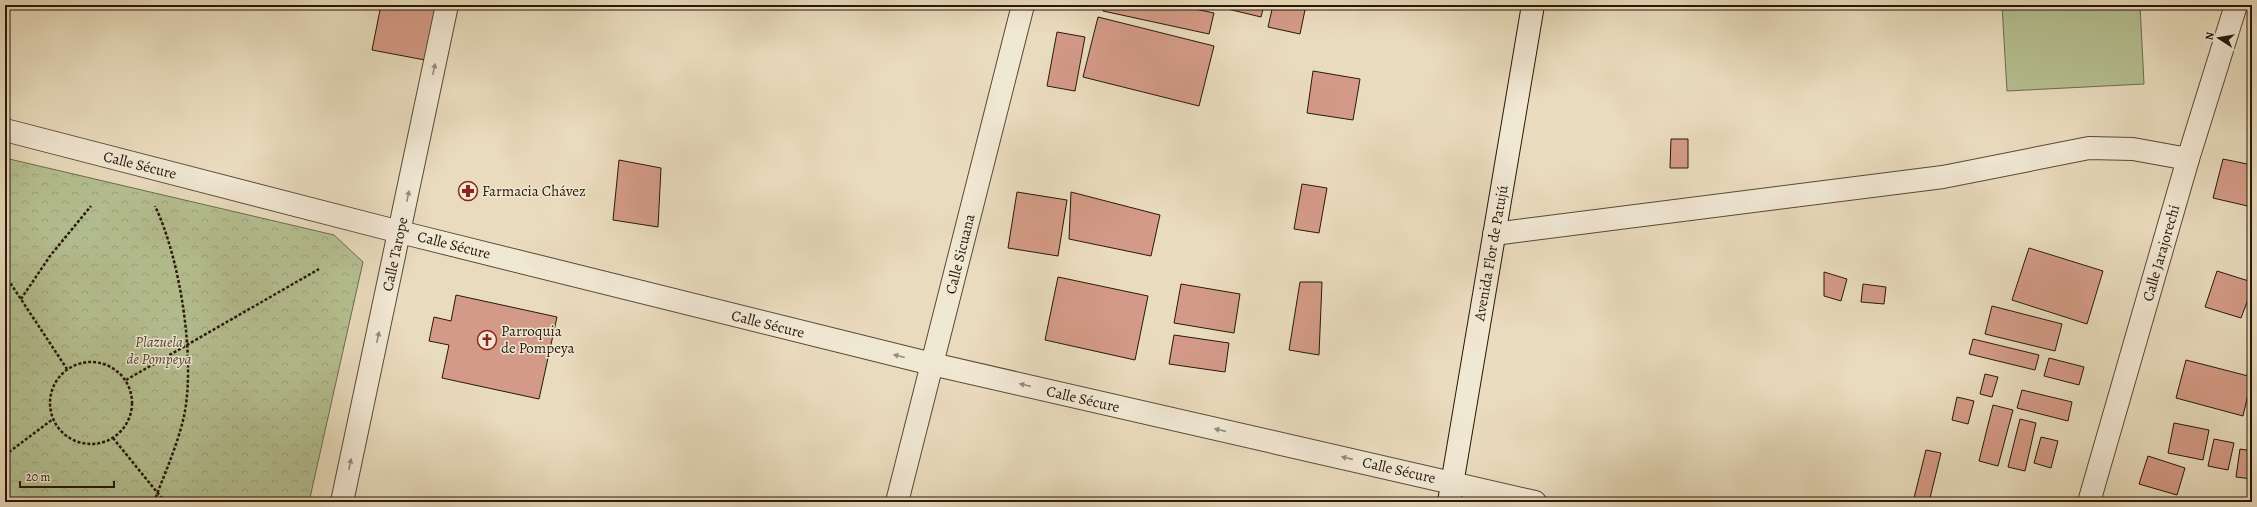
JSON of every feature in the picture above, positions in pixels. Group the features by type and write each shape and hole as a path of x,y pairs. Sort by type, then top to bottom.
{"street":[{"name":"Calle Tarope","path":"342,502 447,5"},
{"name":"Calle Sicuana","path":"897,502 1023,5"},
{"name":"Avenida Flor de Patujú","path":"1450,492 1533,5"},
{"name":"Calle Jarajorechi","path":"2089,502 2188,159 2236,5"},
{"name":"Calle Sécure","path":"5,130 400,232 1450,492 1535,502"},
{"path":"1494,234 1943,176 2089,148 2133,149 2188,159"}],"path":[{"path":"21,299 50,256 91,206"},
{"path":"154,502 184,416 189,362 180,289 162,221 155,206"},
{"path":"126,380 319,269"},
{"path":"5,275 67,369"},
{"path":"94,361 108,364 120,372 126,380 133,398 132,412 127,425 113,438 94,444 82,444 70,439 60,430 53,419 50,406 51,393 57,380 67,369 80,362 94,361"},
{"path":"5,455 53,419"},
{"path":"113,438 165,502"}],"green space":[{"path":"2002,5 2140,5 2144,84 2007,91"},
{"name":"Plazuela de Pompeya","path":"5,158 334,235 363,262 309,502 5,502"}],"building":[{"path":"381,5 437,5 425,60 372,50"},
{"path":"1105,5 1176,5 1214,13 1209,34 1103,11"},
{"path":"1211,5 1264,5 1261,17"},
{"path":"1273,5 1306,5 1300,34 1268,27"},
{"path":"1098,17 1214,46 1199,106 1083,77"},
{"path":"1057,32 1085,37 1075,91 1047,86"},
{"path":"1313,71 1360,79 1353,120 1307,113"},
{"path":"1671,139 1688,139 1688,168 1670,168"},
{"path":"2223,159 2252,165 2252,207 2213,198"},
{"path":"619,160 661,168 658,227 613,220"},
{"path":"1302,184 1327,188 1319,233 1294,229"},
{"path":"1017,192 1067,200 1058,256 1008,248"},
{"path":"1071,192 1160,215 1151,256 1069,239"},
{"path":"2029,248 2103,271 2087,324 2012,300"},
{"path":"2217,271 2252,282 2252,289 2241,318 2205,307"},
{"path":"1824,272 1847,279 1841,301 1824,296"},
{"path":"1058,277 1148,296 1135,360 1045,340"},
{"path":"1300,282 1322,282 1319,355 1289,350"},
{"path":"1181,284 1240,294 1234,333 1174,323"},
{"path":"1863,284 1886,287 1884,304 1861,302"},
{"path":"456,295 557,317 539,399 442,378 449,345 429,341 434,317 451,321"},
{"path":"1992,306 2062,324 2055,351 1985,334"},
{"path":"1174,335 1229,343 1225,372 1169,364"},
{"path":"1973,339 2039,355 2035,370 1969,354"},
{"path":"2049,358 2084,367 2079,385 2044,376"},
{"path":"2186,360 2252,377 2243,416 2176,398"},
{"path":"1985,374 1998,377 1992,397 1980,394"},
{"path":"2022,390 2072,402 2068,421 2017,408"},
{"path":"1957,397 1974,401 1968,424 1952,420"},
{"path":"1993,405 2013,410 1998,466 1979,461"},
{"path":"2020,419 2036,423 2025,471 2008,467"},
{"path":"2174,423 2209,430 2203,460 2168,453"},
{"path":"2041,437 2058,441 2051,468 2034,463"},
{"path":"2214,439 2234,443 2228,470 2208,466"},
{"path":"2240,449 2252,451 2252,479 2236,477"},
{"path":"1926,450 1941,453 1929,502 1913,502"},
{"path":"2148,456 2185,468 2177,495 2139,484"}],"place":[{"name":"Farmacia Chávez","path":"468,191"},
{"name":"Parroquia de Pompeya","path":"487,340"}]}
